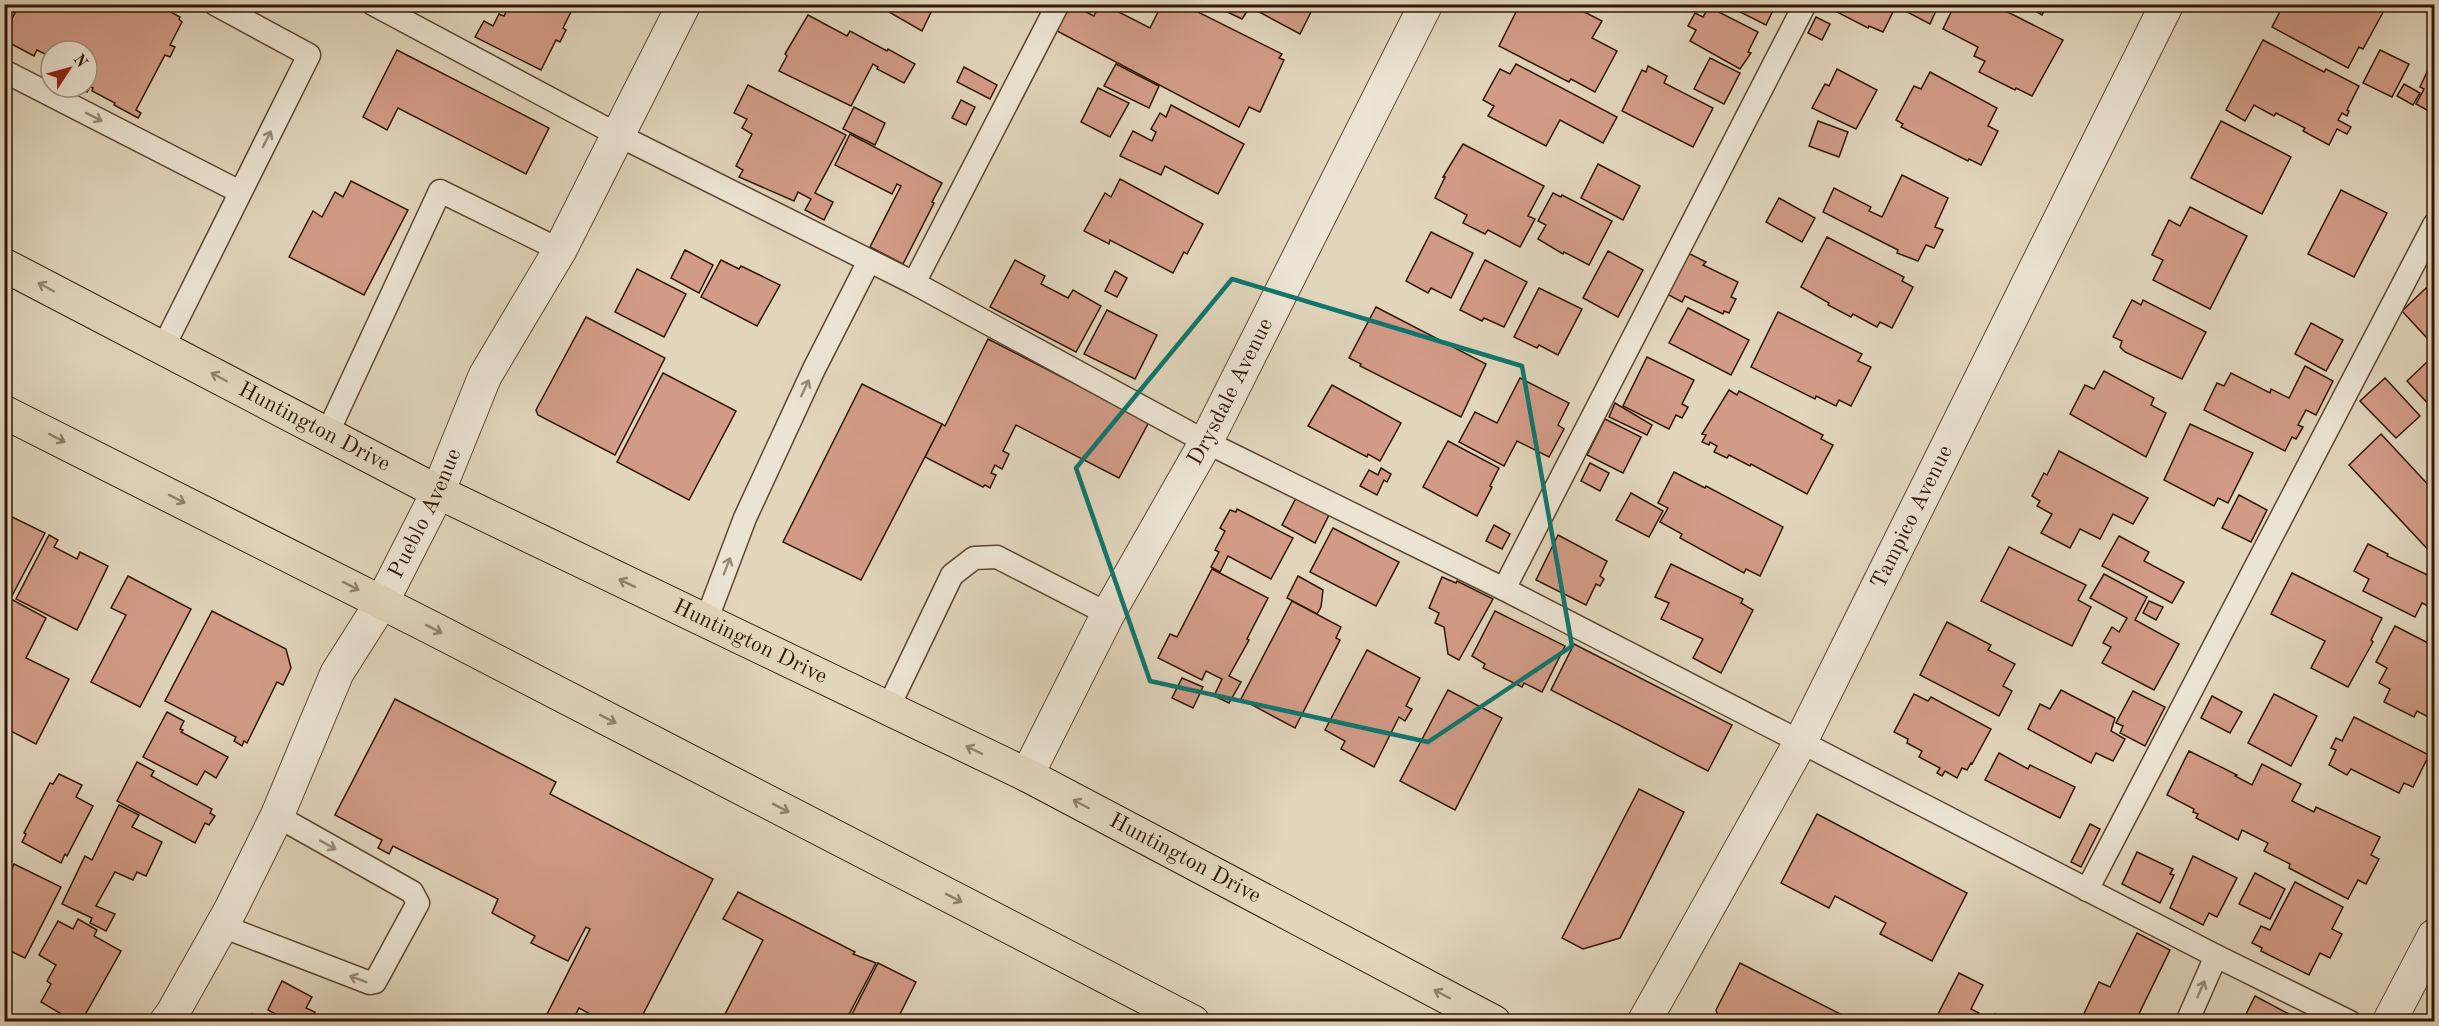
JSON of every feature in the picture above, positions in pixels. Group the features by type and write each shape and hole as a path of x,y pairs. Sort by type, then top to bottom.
{"main road":[{"name":"Huntington Drive","path":"4,265 438,492 1027,775 1494,1022"},
{"path":"4,412 382,602 1192,1022"}],"street":[{"name":"Pueblo Avenue","path":"166,1022 222,926 277,816 337,673 382,602 438,492 485,376 560,250 684,4"},
{"name":"Drysdale Avenue","path":"1027,775 1108,614 1206,442 1426,4"},
{"name":"Tampico Avenue","path":"1644,1022 1800,743 2167,4"},
{"path":"2389,1022 2434,936"}],"lane":[{"path":"163,348 309,55 215,4"},
{"path":"373,4 618,135 914,283 1206,442 1504,589 2216,957 2350,1022"},
{"path":"914,283 1058,4"},
{"path":"1504,589 1805,4"},
{"path":"4,71 240,192"},
{"path":"327,435 440,191 560,250"},
{"path":"2087,890 2434,225"},
{"path":"706,621 745,518 814,369 869,261"},
{"path":"888,708 952,574 974,558 997,557 1108,614"},
{"path":"222,926 370,983 375,982 418,903 412,892 277,816"},
{"path":"2187,1022 2216,957"}],"highlighted area":[{"path":"1232,279 1522,366 1572,646 1428,742 1150,681 1076,468"}],"building":[{"path":"16,4 146,4 157,10 162,7 180,17 182,22 170,45 175,47 170,57 165,55 136,110 141,113 138,118 99,95 99,39 39,39 39,51 37,50 34,56 4,40 4,33 15,13 12,12"},
{"path":"510,4 575,4 563,28 566,30 560,42 556,40 541,70 475,37 484,21 493,26 499,14 504,16"},
{"path":"875,4 935,4 922,31"},
{"path":"1070,4 1094,16 1100,4 1103,4 1150,28 1162,4 1182,4 1282,54 1279,58 1284,60 1260,112 1249,107 1239,127 1057,31"},
{"path":"1211,4 1315,4 1300,34 1250,7 1242,19"},
{"path":"1520,4 1569,4 1602,21 1592,38 1617,51 1595,92 1571,79 1569,82 1499,46"},
{"path":"1739,4 1776,4 1766,25 1736,10"},
{"path":"1835,4 1939,4 1930,24 1896,6 1883,32 1869,26 1868,28 1833,10"},
{"path":"1955,4 1992,4 2063,40 2032,96 1979,72 1985,61 1974,56 1978,47 1943,29"},
{"path":"2023,4 2048,4 2042,15"},
{"path":"2284,4 2311,4 2319,8 2321,4 2387,5 2363,49 2359,47 2348,68 2272,27"},
{"path":"1709,7 1758,32 1748,52 1751,53 1740,69 1690,41 1696,30 1688,26 1695,13 1703,17"},
{"path":"808,15 847,36 850,31 915,64 904,83 877,69 878,67 873,64 851,106 779,71 787,56 785,54"},
{"path":"1816,17 1830,24 1822,40 1808,33"},
{"path":"2263,40 2324,72 2326,69 2359,86 2347,110 2349,111 2347,116 2342,113 2338,120 2351,127 2347,134 2337,129 2329,145 2303,131 2305,128 2276,113 2274,116 2254,105 2245,121 2226,110"},
{"path":"397,50 549,128 526,174 398,108 387,130 363,117"},
{"path":"2380,50 2409,64 2392,97 2363,83"},
{"path":"2434,57 2434,114 2416,104 2424,89 2420,87"},
{"path":"1710,58 1740,73 1724,104 1694,89"},
{"path":"1116,64 1159,86 1149,108 1104,86"},
{"path":"1516,64 1617,117 1603,143 1560,120 1546,146 1488,116 1494,106 1483,100 1500,69 1510,74"},
{"path":"1648,66 1667,76 1664,83 1713,108 1693,147 1622,111 1642,70 1646,72"},
{"path":"964,67 997,85 990,99 957,82"},
{"path":"1837,69 1877,90 1856,129 1812,108 1825,84 1829,86"},
{"path":"1930,72 1997,108 1988,126 1998,131 1981,165 1969,159 1968,161 1901,127 1903,124 1896,120 1914,86 1921,89"},
{"path":"2404,84 2420,93 2413,105 2397,96"},
{"path":"748,85 846,135 815,193 833,202 824,220 805,210 811,199 798,192 794,201 739,177 743,170 736,166 752,134 742,128 747,119 734,113"},
{"path":"1098,88 1129,103 1110,137 1081,122"},
{"path":"961,100 975,107 966,125 952,118"},
{"path":"1171,105 1244,144 1218,194 1165,166 1161,175 1120,156 1133,131 1152,141 1156,132 1151,129 1160,113 1166,117"},
{"path":"854,107 885,123 875,145 843,129"},
{"path":"1818,121 1848,132 1839,157 1809,146"},
{"path":"2221,121 2291,157 2262,214 2191,178"},
{"path":"850,134 942,183 903,264 870,247 901,186 897,184 892,194 835,165"},
{"path":"1463,144 1544,186 1528,216 1535,219 1520,247 1488,230 1485,234 1463,223 1467,215 1435,198 1445,177 1443,177"},
{"path":"1598,164 1640,186 1623,220 1581,198"},
{"path":"1902,175 1948,198 1935,227 1943,230 1934,248 1926,245 1918,261 1897,253 1898,250 1823,212 1834,188 1871,207 1869,211 1882,217"},
{"path":"1120,179 1203,224 1187,254 1184,252 1173,273 1110,240 1109,244 1084,231 1105,193 1111,197"},
{"path":"351,181 408,210 364,295 289,257 313,211 322,217 335,192 343,197"},
{"path":"2341,190 2387,213 2354,277 2308,254"},
{"path":"1553,193 1561,197 1562,195 1612,221 1589,265 1564,252 1563,254 1538,239 1546,225 1538,221"},
{"path":"1779,198 1815,218 1802,242 1766,222"},
{"path":"2190,207 2247,236 2210,309 2153,280 2163,260 2152,255 2169,220 2180,226"},
{"path":"1431,232 1473,253 1451,298 1431,288 1428,293 1406,281"},
{"path":"1827,237 1904,277 1902,281 1913,287 1892,328 1880,322 1877,327 1853,314 1851,317 1801,287"},
{"path":"685,250 713,265 699,293 671,278"},
{"path":"1608,251 1643,270 1618,317 1583,298"},
{"path":"1688,253 1706,262 1703,265 1738,282 1731,297 1736,299 1729,313 1724,311 1723,314 1685,296 1682,302 1665,293"},
{"path":"721,260 739,269 741,266 780,285 757,326 701,297"},
{"path":"1015,260 1045,276 1041,284 1068,298 1073,290 1101,306 1076,352 990,307"},
{"path":"1485,260 1527,282 1504,327 1484,318 1482,321 1460,310"},
{"path":"637,269 686,294 664,337 615,312"},
{"path":"1115,271 1127,278 1117,297 1105,291"},
{"path":"1539,288 1582,309 1558,355 1539,345 1537,348 1514,337"},
{"path":"2426,288 2434,297 2434,335 2433,333 2428,339 2402,311"},
{"path":"2132,300 2141,305 2143,300 2206,332 2182,379 2125,352 2120,347 2122,341 2113,337"},
{"path":"1376,307 1486,364 1461,417 1360,366 1361,364 1349,358"},
{"path":"1688,308 1749,340 1731,375 1669,343"},
{"path":"1107,310 1157,335 1135,379 1084,354"},
{"path":"1778,312 1862,354 1858,361 1871,367 1851,406 1839,400 1836,406 1816,396 1815,399 1751,367"},
{"path":"586,317 665,358 615,455 538,415 536,410"},
{"path":"2311,323 2343,340 2326,371 2295,354"},
{"path":"988,339 1149,422 1119,478 1016,425 1003,451 1009,454 1002,469 995,465 991,473 996,475 990,488 985,485 983,487 925,457 942,424 945,426"},
{"path":"1647,357 1694,380 1682,404 1688,407 1682,418 1676,415 1669,429 1623,406"},
{"path":"2428,361 2434,368 2434,410 2407,381"},
{"path":"2305,366 2333,381 2316,415 2306,410 2298,425 2303,427 2296,439 2292,437 2285,451 2204,410 2217,383 2224,386 2231,373 2270,393 2271,389 2289,398"},
{"path":"2104,371 2154,398 2151,405 2166,413 2146,457 2070,414 2085,385 2094,389"},
{"path":"663,373 736,411 689,500 617,462"},
{"path":"1520,378 1569,403 1558,425 1564,429 1549,457 1517,441 1504,466 1459,442 1475,412 1497,423"},
{"path":"2385,378 2420,416 2396,438 2360,401"},
{"path":"862,384 942,424 861,580 783,542"},
{"path":"1332,385 1401,423 1380,461 1368,454 1367,457 1308,426"},
{"path":"1729,390 1737,395 1739,391 1823,435 1821,439 1833,445 1807,494 1751,464 1750,466 1729,455 1727,458 1714,452 1717,446 1710,442 1709,445 1702,442 1706,435 1702,434"},
{"path":"1615,403 1652,425 1647,435 1609,417"},
{"path":"1605,419 1641,437 1623,473 1587,455"},
{"path":"2190,424 2253,453 2228,503 2218,498 2214,506 2164,480"},
{"path":"2381,434 2434,491 2434,556 2349,465"},
{"path":"1448,441 1499,468 1477,516 1423,487"},
{"path":"2059,451 2148,498 2133,524 2113,514 2100,539 2080,529 2070,548 2041,533 2052,514 2037,506 2040,501 2032,496 2044,473 2047,475"},
{"path":"1590,463 1609,473 1600,491 1581,481"},
{"path":"1381,468 1391,474 1387,482 1384,480 1377,495 1360,486 1369,470 1378,475"},
{"path":"1674,472 1705,488 1706,486 1783,527 1760,576 1746,569 1744,573 1680,538 1682,534 1660,522 1668,508 1658,503"},
{"path":"1631,493 1663,511 1649,537 1616,520"},
{"path":"2239,495 2267,510 2251,542 2222,528"},
{"path":"1296,498 1329,515 1315,543 1282,525"},
{"path":"1237,509 1293,538 1271,579 1228,556 1220,572 1211,567 1219,552 1215,550 1225,531 1220,528 1230,510 1236,512"},
{"path":"4,513 45,533 4,611"},
{"path":"1494,525 1510,534 1502,549 1486,541"},
{"path":"1333,528 1399,562 1376,606 1310,572"},
{"path":"49,535 58,540 54,547 77,559 80,552 108,566 77,630 16,599"},
{"path":"1558,535 1607,561 1600,576 1604,579 1600,586 1596,584 1586,605 1536,580"},
{"path":"2119,536 2149,552 2144,561 2184,582 2172,603 2102,566"},
{"path":"2368,544 2388,554 2387,556 2434,578 2434,595 2430,607 2422,603 2415,617 2363,591 2369,579 2354,571"},
{"path":"2009,547 2086,585 2078,600 2091,607 2072,646 1981,601"},
{"path":"1671,564 1743,599 1741,603 1753,610 1721,673 1693,658 1703,639 1661,619 1669,603 1655,597"},
{"path":"1212,569 1268,598 1229,676 1241,682 1229,703 1214,696 1222,679 1206,671 1202,680 1158,658 1170,634 1177,637"},
{"path":"2292,573 2382,618 2371,640 2373,642 2348,687 2311,668 2325,641 2271,614"},
{"path":"2104,574 2147,597 2135,620 2179,644 2154,690 2102,663 2111,647 2103,643 2112,627 2119,632 2127,618 2090,598"},
{"path":"128,576 191,609 140,707 91,682 126,615 111,608"},
{"path":"1298,576 1323,590 1321,607 1317,614 1287,598"},
{"path":"1442,577 1456,583 1457,581 1493,599 1459,660 1448,654 1444,627 1435,623 1439,613 1429,608"},
{"path":"11,599 46,618 26,658 69,679 36,744 7,729 4,731 4,611"},
{"path":"1292,601 1341,627 1336,638 1340,640 1295,728 1241,699"},
{"path":"2149,601 2163,607 2156,620 2143,613"},
{"path":"212,611 286,649 291,668 283,685 277,682 247,743 244,741 242,746 234,741 236,737 165,701"},
{"path":"1495,611 1565,646 1542,692 1524,683 1522,687 1483,668 1485,664 1472,656"},
{"path":"1947,622 1991,645 1988,650 2015,664 2003,686 2012,691 1999,716 1920,675"},
{"path":"2395,626 2434,646 2434,720 2417,711 2414,717 2384,702 2390,689 2379,683 2387,668 2376,662"},
{"path":"1574,644 1732,725 1708,771 1551,690"},
{"path":"1367,650 1420,678 1406,706 1412,709 1405,721 1399,717 1374,767 1341,749 1345,741 1325,730"},
{"path":"1182,678 1203,687 1193,708 1172,698"},
{"path":"1448,690 1502,718 1455,810 1400,781"},
{"path":"2061,690 2115,718 2111,731 2125,739 2113,761 2096,753 2091,763 2028,729 2040,704 2050,709"},
{"path":"2133,691 2165,707 2145,746 2120,733 2123,726 2116,723"},
{"path":"1914,694 1928,701 1931,697 1991,729 1972,764 1967,770 1962,768 1957,778 1945,771 1942,776 1937,773 1940,768 1919,757 1922,751 1907,743 1908,739 1894,732"},
{"path":"2274,694 2317,716 2291,766 2248,743"},
{"path":"2212,696 2242,712 2230,733 2201,718"},
{"path":"395,699 556,782 550,794 713,879 639,1022 605,1022 579,1008 573,1020 577,1022 543,1022 590,929 586,927 568,961 531,943 535,936 492,913 498,899 393,846 389,854 378,848 382,840 335,815"},
{"path":"167,712 184,721 181,732 228,757 216,778 205,771 197,785 143,757"},
{"path":"2354,717 2429,755 2413,787 2404,783 2399,793 2351,769 2347,775 2329,765 2336,750 2331,748 2336,738 2342,741"},
{"path":"2189,751 2252,785 2262,764 2301,784 2292,801 2314,812 2316,807 2380,837 2371,855 2379,859 2366,884 2358,880 2348,899 2289,868 2290,864 2264,851 2268,843 2242,830 2238,840 2196,818 2198,814 2193,812 2194,809 2167,795"},
{"path":"1999,753 2028,769 2030,765 2075,787 2060,818 1985,780"},
{"path":"137,762 154,771 151,776 212,809 210,813 215,816 209,825 205,823 195,843 117,801"},
{"path":"59,774 82,785 76,797 93,806 67,856 65,854 61,863 22,842 26,834 24,833 50,783 53,784"},
{"path":"1639,789 1684,812 1620,938 1583,949 1562,938"},
{"path":"119,805 139,815 132,827 162,842 146,876 137,872 133,880 115,872 96,906 115,914 106,931 90,923 92,918 62,904 85,856 92,860"},
{"path":"1817,814 1967,893 1932,961 1880,934 1886,923 1835,896 1829,908 1781,883"},
{"path":"2090,824 2100,829 2081,867 2071,862"},
{"path":"2137,852 2173,869 2170,874 2174,875 2160,903 2122,884"},
{"path":"2193,856 2237,878 2217,917 2209,913 2203,925 2170,908"},
{"path":"14,864 61,887 25,958 4,948 4,875 9,875"},
{"path":"2255,873 2285,889 2270,919 2239,904"},
{"path":"2295,882 2343,907 2332,929 2342,934 2330,958 2320,953 2309,975 2261,951 2262,948 2252,943 2261,926 2270,930"},
{"path":"738,892 855,952 853,954 876,963 845,1022 721,1022 763,940 723,919"},
{"path":"78,919 97,930 94,936 121,951 81,1022 75,1022 41,1002 51,984 47,981 56,965 39,955 58,921 73,929"},
{"path":"2137,933 2170,950 2135,1022 2080,1022 2099,982 2110,987"},
{"path":"878,963 916,982 896,1022 848,1022"},
{"path":"1740,963 1856,1022 1720,1022 1716,1010"},
{"path":"1959,973 1983,985 1971,1009 1979,1013 1976,1020 1979,1022 1934,1022"},
{"path":"282,981 312,997 306,1008 315,1012 310,1022 290,1022 268,1010"},
{"path":"2255,996 2304,1022 2242,1022"},
{"path":"252,1014 265,1022 244,1022 246,1018 249,1020"},
{"path":"1995,1014 2010,1022 1991,1022"}]}
